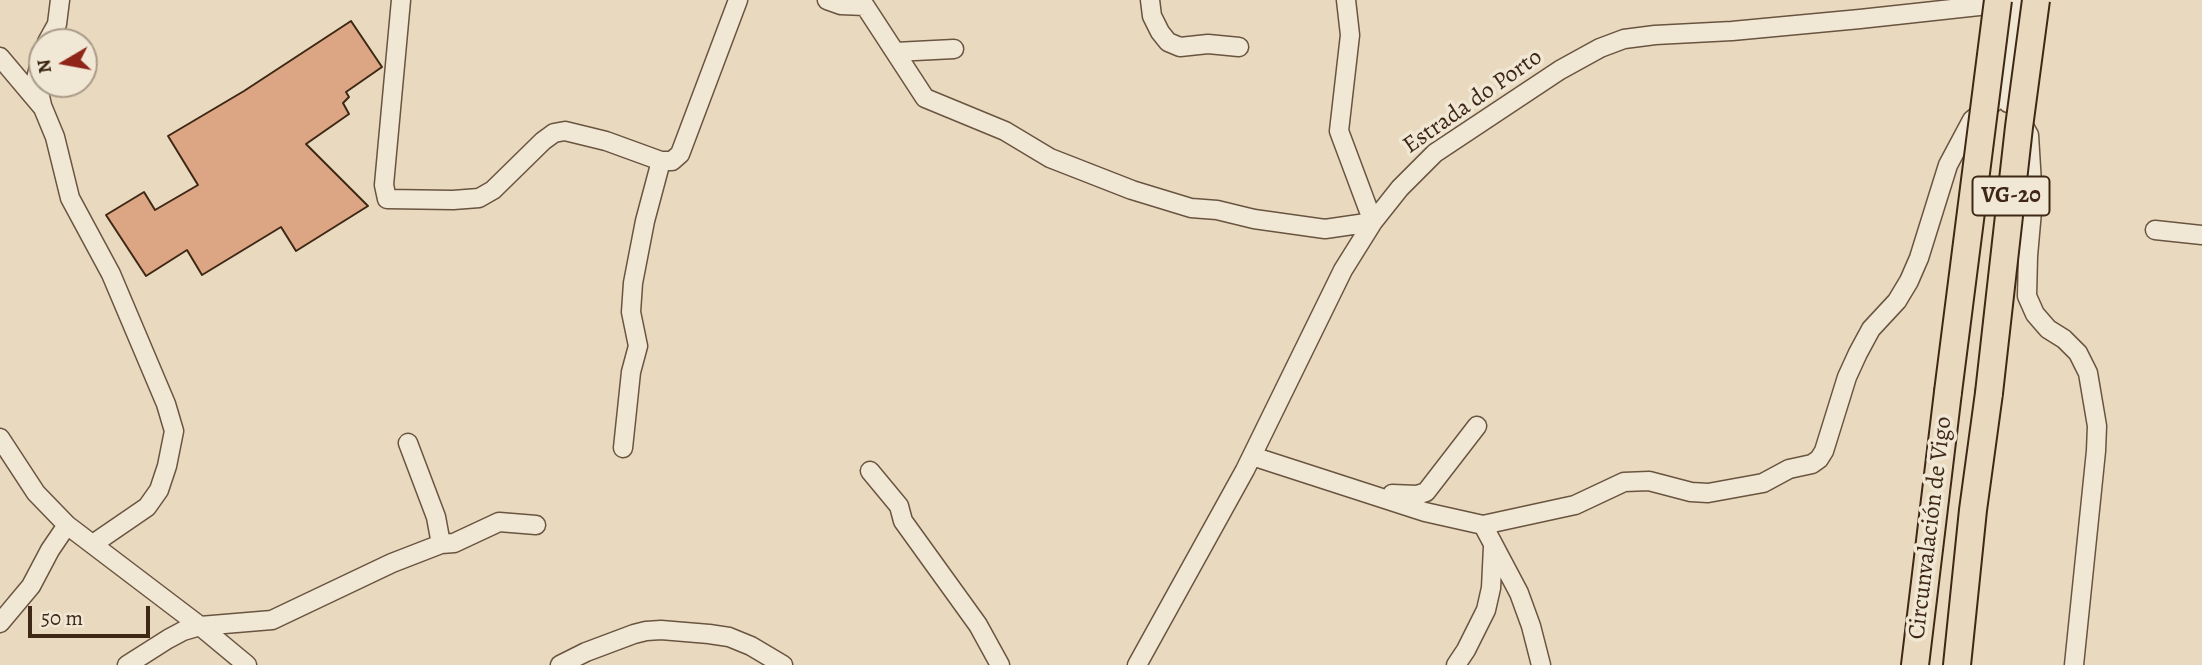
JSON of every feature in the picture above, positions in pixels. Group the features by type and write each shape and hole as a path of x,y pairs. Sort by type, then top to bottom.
{"highway":[{"name":"Circunvalación de Vigo","path":"1915,665 1948,392 2020,0"},
{"name":"Circunvalación de Vigo","path":"1957,665 1972,510 1989,393 2019,127 2020,0"}],"street":[{"path":"55,28 60,0"},
{"path":"401,0 384,185 387,198 453,200 480,198 493,190 543,141 554,133 565,131 606,141 661,161 672,162 680,153 738,0"},
{"path":"827,0 841,5 867,3 925,98 1005,131 1050,158 1132,190 1191,208 1325,229 1373,222 1339,131 1350,36 1346,0"},
{"path":"1150,0 1152,16 1168,41 1180,47 1208,44 1239,47"},
{"path":"1252,456 1438,515 1483,525 1575,505 1634,480 1708,493 1763,484 1789,469 1819,460 1857,353 1871,329 1897,301 1909,281 1919,258 1948,165 1972,120 2003,95 2020,0"},
{"name":"Estrada do Porto","path":"1136,665 1252,456 1343,271 1373,222 1400,187 1435,153 1560,70 1611,43 1646,36 1834,21 2020,0"},
{"path":"895,52 954,50"},
{"path":"0,57 43,108"},
{"path":"2003,95 2029,135 2033,200 2027,296 2035,314 2048,330 2064,339 2078,353 2088,373 2097,426 2074,665"},
{"path":"41,98 55,137 70,198 111,274 166,404 174,431 159,490 148,507 93,544"},
{"path":"623,448 631,372 638,346 631,312 634,283 645,221 661,161"},
{"path":"2155,230 2202,235"},
{"path":"1378,496 1417,495 1426,492 1477,426"},
{"path":"0,438 36,493 67,524 247,665"},
{"path":"408,443 436,517 441,544"},
{"path":"870,471 900,506 903,521 978,625 1000,665"},
{"path":"127,665 168,639 200,626 272,620 392,563 441,544 454,543 499,522 536,525"},
{"path":"0,624 31,586 67,524"},
{"path":"1483,525 1519,593 1541,665"},
{"path":"1462,662 1486,610 1491,587 1493,546"},
{"path":"560,665 634,634 661,630 729,637 751,646 783,665"}],"building":[{"path":"351,21 382,67 346,92 349,97 343,103 349,114 306,144 368,206 296,251 281,227 202,275 187,250 146,276 106,215 144,192 155,210 198,185 168,136 244,91"}]}
